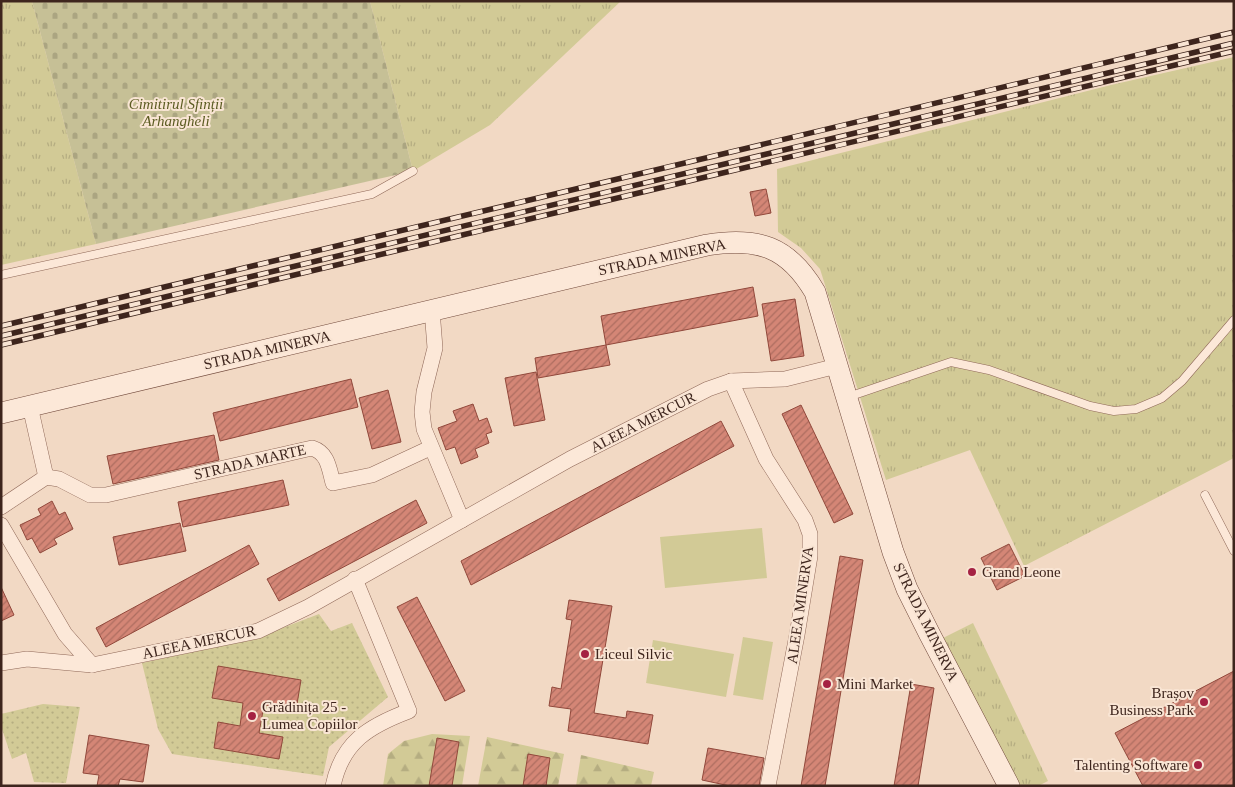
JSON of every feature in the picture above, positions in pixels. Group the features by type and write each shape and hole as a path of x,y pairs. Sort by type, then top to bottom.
{"street":[{"name":"STRADA MINERVA","path":"1,413 707,245 748,242 781,252 805,275 815,292 893,552 907,589 1009,786"},
{"path":"432,310 435,348 422,412 424,429 430,448 462,520"},
{"name":"ALEEA MERCUR","path":"1,662 26,659 92,665 258,631 308,607 570,459 708,389 732,381 785,379 837,366"},
{"name":"ALEEA MINERVA","path":"732,381 766,459 805,520 810,534 810,556 798,635 768,786"},
{"path":"1,507 46,477 30,406"},
{"name":"STRADA MARTE","path":"46,477 59,479 90,495 106,495 312,448 321,451 325,457 333,483 372,475 430,448"},
{"path":"1,525 65,634 92,665"},
{"path":"334,786 339,765 354,741 388,719 409,711 355,579"}],"lane":[{"path":"1,275 372,194 413,171"},
{"path":"846,398 951,362 990,370 1090,406 1114,411 1136,409 1162,398 1182,381 1234,320"},
{"path":"1205,495 1234,551"}],"green space":[{"path":"1,1 32,1 96,244 1,265"},
{"name":"Cimitirul Sfinții Arhangheli","path":"32,1 370,1 413,171 96,244"},
{"path":"370,1 621,1 490,125 413,171"},
{"path":"1234,57 1234,458 1024,566 970,450 886,480 820,269 801,248 778,232 777,169 1111,85"},
{"path":"762,528 767,578 665,588 660,537"},
{"path":"319,614 331,631 352,623 388,697 329,747 323,776 172,754 158,729 142,663 256,638"},
{"path":"973,623 1048,781 1038,786 1018,786 939,640"},
{"path":"743,637 773,642 763,700 733,695"},
{"path":"653,640 734,654 726,697 646,683"},
{"path":"43,704 80,707 66,783 34,782 26,753 12,759 1,726 1,714"},
{"path":"432,734 470,736 462,786 383,786 388,754 404,741"},
{"path":"487,737 564,754 558,786 478,786"},
{"path":"581,755 654,772 651,786 576,786"}],"building":[{"path":"766,189 771,213 755,216 750,192"},
{"path":"753,287 758,316 606,345 601,316"},
{"path":"795,299 804,356 771,361 762,304"},
{"path":"606,345 610,365 538,378 535,358"},
{"path":"536,372 545,420 514,426 505,378"},
{"path":"351,379 358,407 220,441 213,413"},
{"path":"388,390 401,442 372,449 359,398"},
{"path":"473,404 479,421 487,418 492,432 486,434 489,443 475,449 478,457 461,464 455,447 446,450 438,428 457,421 453,411"},
{"path":"801,405 853,514 834,523 782,414"},
{"path":"721,421 734,446 471,585 461,561"},
{"path":"214,435 219,460 113,484 107,456"},
{"path":"283,480 289,505 183,527 178,502"},
{"path":"416,500 427,523 279,601 267,579"},
{"path":"52,501 59,515 65,512 73,529 54,539 57,544 40,553 32,538 27,540 20,525 41,515 38,509"},
{"path":"180,523 186,551 119,565 113,537"},
{"path":"1009,544 1025,576 997,590 981,558"},
{"path":"249,545 259,564 106,647 96,628"},
{"path":"840,556 863,560 825,786 801,786"},
{"path":"1,587 14,615 1,621"},
{"path":"417,597 465,691 445,701 397,607"},
{"name":"Liceul Silvic","path":"569,600 612,606 594,713 626,718 627,711 653,715 648,744 568,731 571,709 549,706 552,687 561,689 572,620 566,619"},
{"name":"Grădinița 25 - Lumea Copiilor","path":"218,666 301,680 296,710 264,705 259,733 283,737 279,759 214,748 218,722 240,726 243,703 212,698"},
{"name":"Brașov Business Park","path":"1234,671 1234,786 1143,786 1115,733"},
{"path":"911,684 934,688 918,786 894,786"},
{"path":"89,735 149,745 143,782 120,779 118,786 97,786 99,775 83,773"},
{"path":"437,738 459,742 452,786 429,786"},
{"path":"708,748 764,758 759,786 730,786 702,780"},
{"path":"528,754 550,758 546,786 523,786"}],"railway":[{"path":"1,326 1234,32"},
{"path":"1,336 1234,43"},
{"path":"1,345 1234,51"}],"place":[{"name":"Grand Leone","path":"972,572"},
{"name":"Liceul Silvic","path":"585,654"},
{"name":"Mini Market","path":"827,684"},
{"name":"Brașov Business Park","path":"1204,702"},
{"name":"Grădinița 25 - Lumea Copiilor","path":"252,716"},
{"name":"Talenting Software","path":"1198,765"}]}
